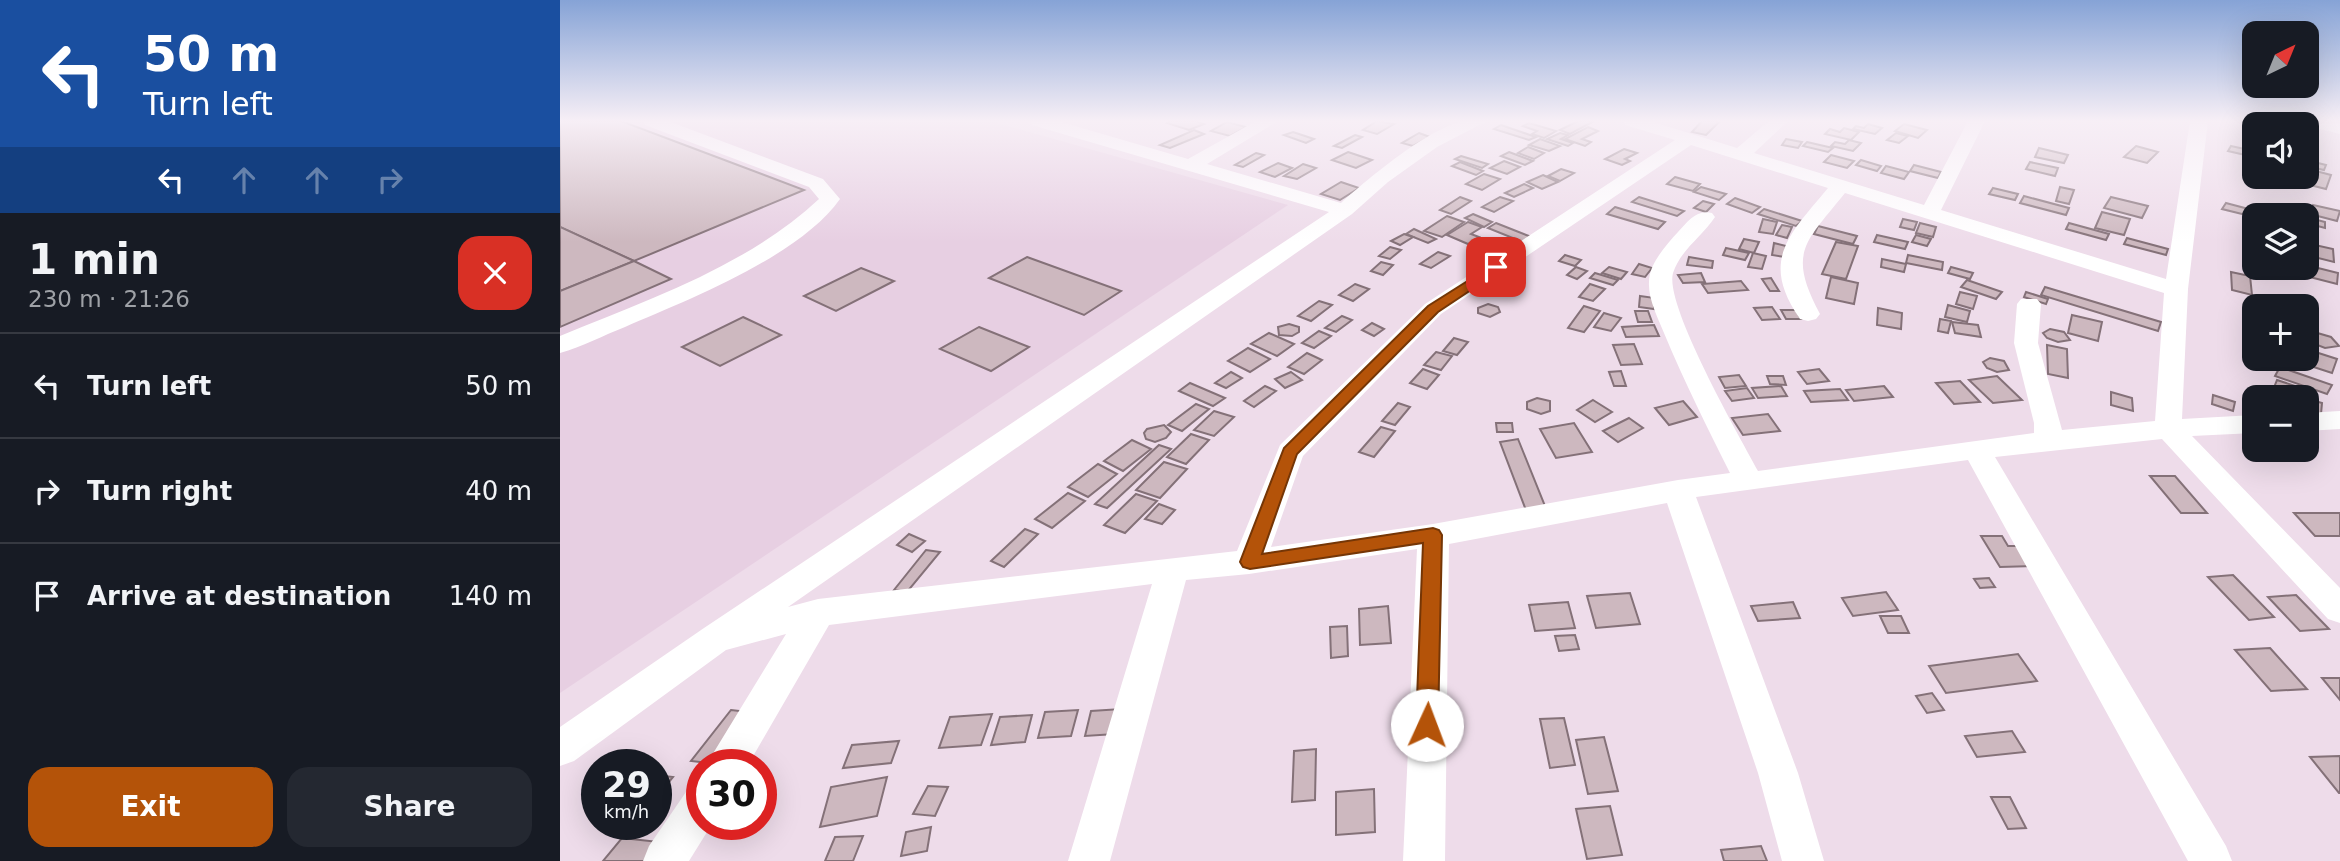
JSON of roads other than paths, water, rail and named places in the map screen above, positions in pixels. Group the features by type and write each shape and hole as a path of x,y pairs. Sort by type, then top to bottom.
{"street":[{"path":"560,345 759,254 818,213 830,199 816,183 758,161"},
{"path":"1178,161 1345,210"},
{"path":"1191,165 1198,161"},
{"path":"560,749 716,638 1345,210 1381,178 1406,161"},
{"path":"1250,562 1290,452 1433,309 1655,161"},
{"path":"1761,161 2175,289"},
{"path":"1930,212 1956,161"},
{"path":"2193,161 2175,289 2168,428 2340,610"},
{"path":"1808,314 1795,289 1790,265 1792,251 1841,185"},
{"path":"1705,217 1666,259 1659,285 1686,354 1749,482"},
{"path":"2029,304 2026,343 2048,424 2048,439"},
{"path":"2319,422 2339,421"},
{"path":"716,638 818,613 1250,562 1433,535 1678,490 2048,439 2242,425"},
{"path":"1976,449 2211,861"},
{"path":"1678,490 1778,773 1803,861"},
{"path":"1424,861 1433,535"},
{"path":"1089,861 1173,569"},
{"path":"736,749 818,613"},
{"path":"664,861 686,827"}]}
